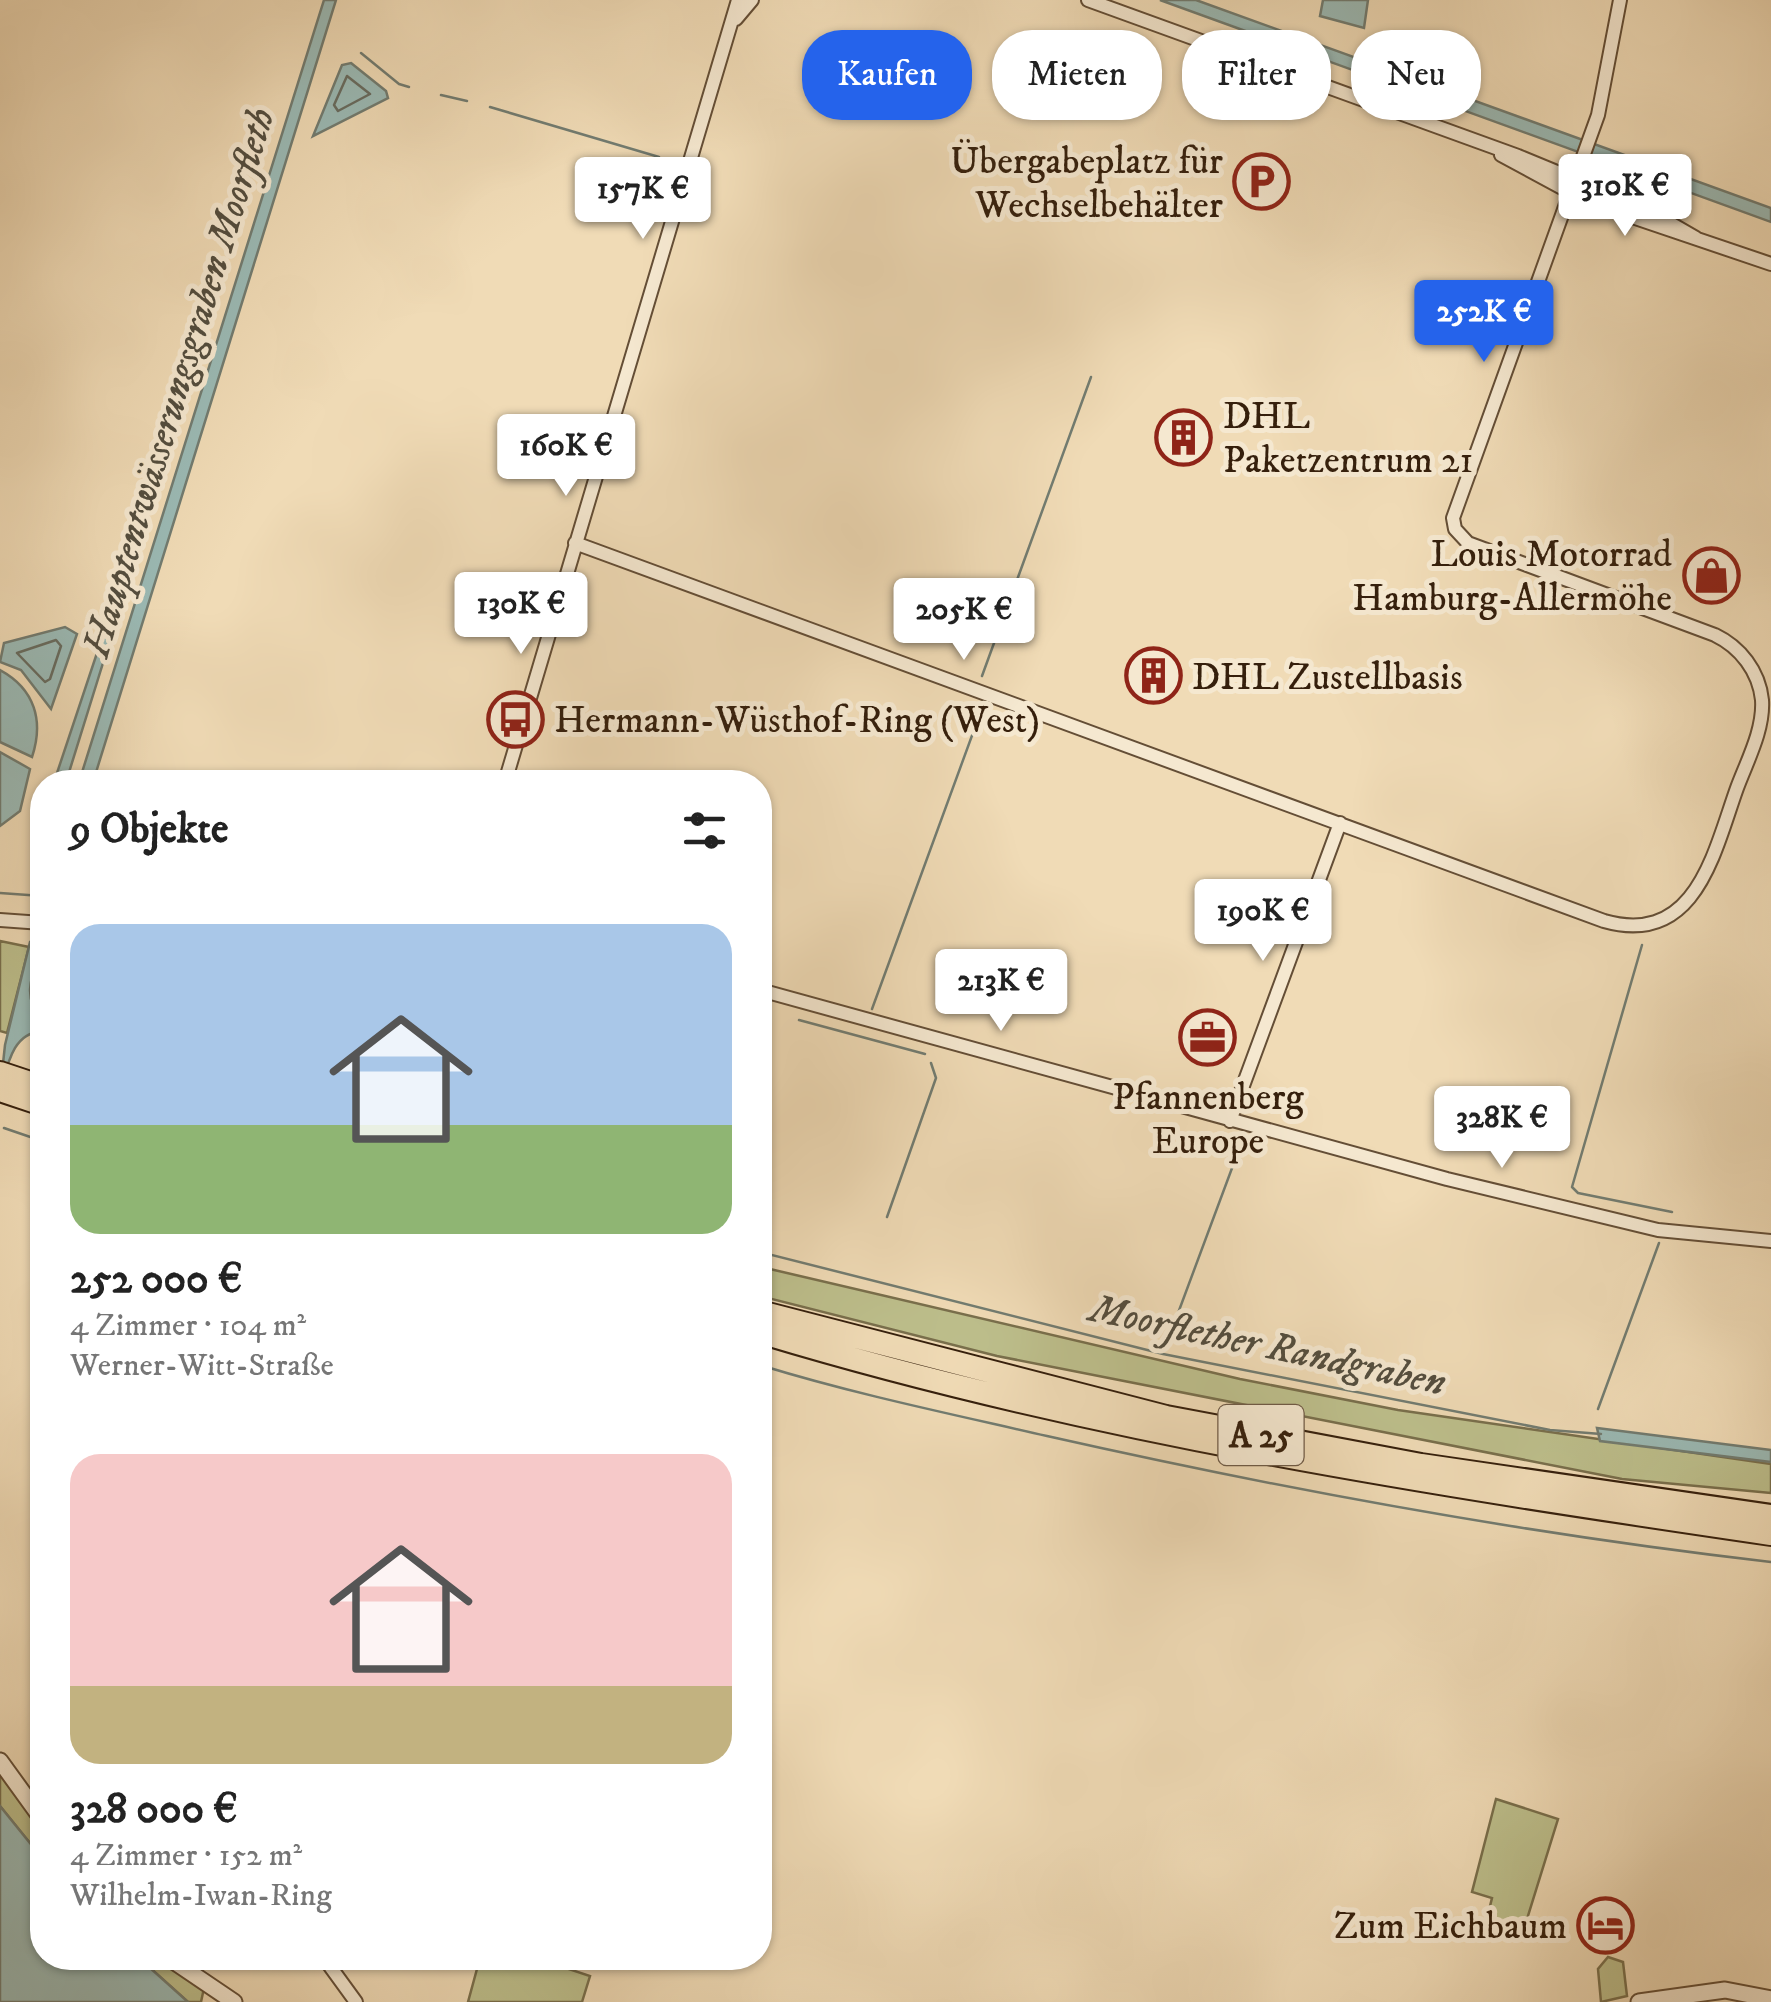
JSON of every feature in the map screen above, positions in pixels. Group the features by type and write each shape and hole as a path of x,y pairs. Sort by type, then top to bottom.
{"highway":[{"path":"5,1083 30,1085"},
{"path":"5,1083 30,1097"},
{"name":"A 25","path":"772,1315 1166,1417 1421,1465 1771,1516"},
{"name":"A 25","path":"772,1335 1163,1434 1420,1483 1771,1534"}],"street":[{"path":"509,770 738,0"},
{"path":"729,30 752,0"},
{"path":"1088,0 1576,179 1644,208 1696,238"},
{"path":"575,543 1626,925 1655,922 1678,910 1697,891 1711,860 1760,724 1759,688 1742,654 1706,631 1468,543 1457,533 1453,518 1590,141 1620,0"},
{"path":"1498,152 1570,194 1771,264"},
{"path":"1230,1121 1340,824"},
{"path":"0,920 30,922"},
{"path":"772,993 1230,1121 1658,1230 1771,1241"},
{"path":"0,1761 30,1802"},
{"path":"187,1970 234,2002"},
{"path":"333,1970 356,2002"},
{"path":"1638,2002 1725,1990 1771,1999"}],"green space":[{"path":"0,941 29,947 7,1033 0,1031"},
{"path":"772,1269 1240,1379 1398,1410 1771,1464 1771,1493 1622,1479 997,1356 772,1299"},
{"path":"0,1773 30,1813 30,1843 0,1806"},
{"path":"1496,1799 1558,1819 1523,1932 1486,1922 1492,1898 1472,1892"},
{"path":"1608,1957 1623,1962 1627,1996 1601,2002 1598,1969"},
{"path":"152,1970 176,1970 204,1988 201,2002 188,2002"},
{"path":"477,1970 572,1970 590,1976 582,2002 468,2002"}],"water":[{"path":"324,0 336,0 97,770 83,770"},
{"path":"1160,0 1196,0 1279,30 1243,30"},
{"path":"1323,0 1368,0 1364,28 1320,16"},
{"path":"1331,49 1351,56 1351,69 1331,62"},
{"path":"351,63 386,91 388,98 313,136 342,65"},
{"path":"1481,103 1771,208 1771,222 1481,117"},
{"path":"126,589 70,770 58,770 117,593"},
{"path":"65,627 77,634 51,709 21,670 0,662 4,643"},
{"path":"0,670 21,687 34,707 37,731 32,757 0,742"},
{"path":"0,752 30,769 20,811 0,826"},
{"path":"30,942 30,1034 18,1044 0,1091 5,1045"},
{"path":"1597,1428 1771,1450 1771,1462 1600,1441"},
{"path":"0,1806 30,1843 30,1970 152,1970 188,2002 0,2002"}],"waterway":[{"path":"361,53 399,84 409,87"},
{"path":"441,95 467,101"},
{"path":"490,107 659,157"},
{"path":"982,676 1091,377"},
{"path":"872,1009 981,711"},
{"path":"0,893 30,895"},
{"path":"1642,945 1572,1187 1578,1193 1672,1212"},
{"path":"799,1020 925,1054"},
{"path":"887,1217 936,1078 931,1063"},
{"path":"4,1128 30,1137"},
{"path":"1171,1332 1241,1144"},
{"path":"1598,1409 1659,1243"},
{"name":"Moorflether Randgraben","path":"772,1255 1163,1354 1550,1430 1601,1434"},
{"path":"772,1368 939,1412 1317,1492 1498,1524 1771,1562"}],"place":[{"name":"Übergabeplatz für Wechselbehälter","path":"1262,182"},
{"name":"DHL Paketzentrum 21","path":"1184,437"},
{"name":"Louis Motorrad Hamburg-Allermöhe","path":"1711,575"},
{"name":"DHL Zustellbasis","path":"1153,676"},
{"name":"Hermann-Wüsthof-Ring (West)","path":"515,719"},
{"name":"Pfannenberg Europe","path":"1208,1038"},
{"name":"Zum Eichbaum","path":"1606,1925"}],"water label":[{"name":"Hauptentwässerungsgraben Moorfleth","path":"177,382"}]}
